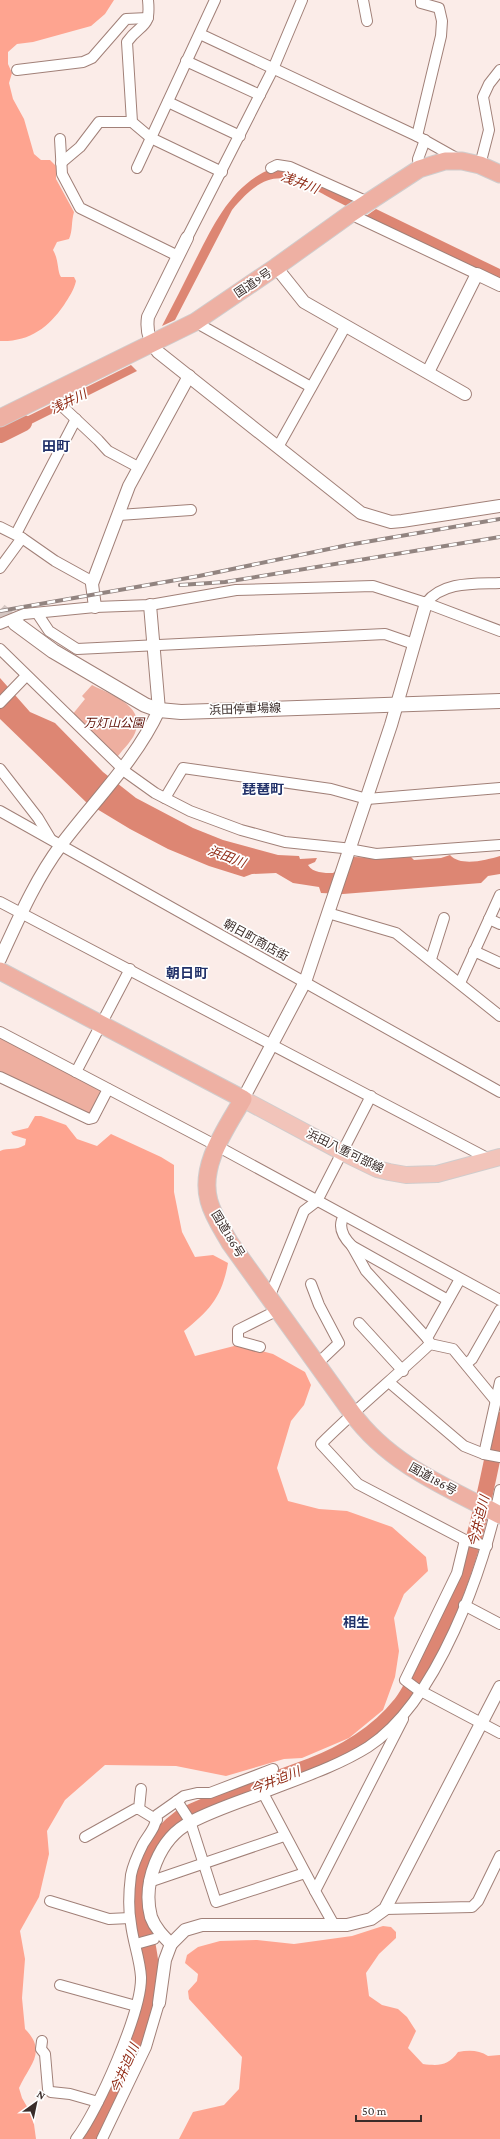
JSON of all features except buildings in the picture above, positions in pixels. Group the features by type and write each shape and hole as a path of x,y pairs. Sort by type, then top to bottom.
{"highway":[{"name":"国道9号","path":"0,418 55,396 195,322 360,207 419,170 445,161 462,161 480,165 500,174"},
{"path":"0,971 243,1099"},
{"name":"国道186号","path":"243,1099 216,1146 206,1183 209,1201 216,1219 230,1243 352,1413 372,1438 398,1460 431,1480 491,1510"}],"main road":[{"name":"浜田停車場線","path":"15,623 69,661 145,705 159,710 181,712 500,701"},
{"name":"浜田八重可部線","path":"243,1099 377,1169 406,1175 428,1175 496,1158"}],"street":[{"path":"132,122 128,42 134,34 145,26 148,18 148,0"},
{"path":"137,168 215,0"},
{"path":"302,0 273,69 148,317 147,329 151,344 350,506 374,518 391,522 413,520 500,506"},
{"path":"363,0 367,22"},
{"path":"419,170 418,159 421,138 441,36 442,21 439,8 421,3 421,0"},
{"path":"17,70 83,62 92,58 126,19 148,18"},
{"path":"200,34 421,138 462,161"},
{"path":"186,61 260,95"},
{"path":"480,165 489,130 483,97 500,70"},
{"path":"168,102 240,136"},
{"path":"61,163 80,147 99,122 132,122 151,138 222,172"},
{"path":"60,139 61,163 64,179 82,210 178,256"},
{"path":"271,168 277,165 290,167 477,274 500,285"},
{"path":"276,267 304,302 345,327 465,394"},
{"path":"428,372 477,274"},
{"path":"195,322 311,387"},
{"path":"278,447 345,327"},
{"path":"95,607 93,582 138,467 189,376"},
{"path":"55,396 65,409 108,451 138,467"},
{"path":"0,568 19,536 76,419"},
{"path":"119,515 191,510"},
{"path":"0,526 19,536 55,561 93,582"},
{"path":"243,1099 274,1044 306,982 367,799 426,603 433,595 451,586 500,583"},
{"path":"0,624 24,614 95,607 150,604 236,590 373,586 426,603 500,631"},
{"path":"0,959 56,842 85,814 121,769 153,723 159,710 150,604"},
{"path":"37,613 49,631 77,649 385,634 414,644"},
{"path":"0,649 25,677 121,769 165,798 190,812 219,823 284,842 349,851 384,854 500,845"},
{"path":"0,703 25,677"},
{"path":"165,798 183,768 332,789 367,799 500,788"},
{"path":"0,769 56,842"},
{"name":"朝日町商店街","path":"0,810 500,1092"},
{"path":"460,983 500,895"},
{"path":"0,902 22,912 371,1096 496,1158"},
{"path":"328,913 396,933 431,959 500,1016"},
{"path":"431,959 444,918"},
{"path":"489,919 500,924"},
{"path":"474,951 500,963"},
{"path":"76,1072 130,969"},
{"path":"0,1032 216,1146 500,1300"},
{"path":"0,1077 89,1120 93,1118 108,1089"},
{"path":"260,1347 238,1341 238,1330 274,1304 304,1211 316,1201 371,1096"},
{"path":"344,1216 342,1230 343,1235 352,1246 366,1271 428,1341 453,1349 495,1400"},
{"path":"352,1246 448,1300"},
{"path":"460,1278 428,1341 403,1371 352,1413 321,1444 358,1484 467,1540 485,1545"},
{"path":"311,1284 319,1305 339,1343 317,1364"},
{"path":"466,1364 472,1359 500,1310"},
{"path":"359,1323 403,1371"},
{"path":"486,1454 495,1400 500,1382"},
{"path":"390,1383 464,1446 486,1454 500,1457"},
{"path":"316,1891 406,1714 464,1605 485,1545 491,1510 500,1490"},
{"path":"467,1540 457,1573 405,1679 406,1682 419,1691 500,1733"},
{"path":"464,1605 500,1624"},
{"path":"102,2139 146,2047 159,2004 165,1960 170,1944 185,1930 202,1925 357,1924 371,1919 385,1910 500,1687"},
{"path":"170,1944 156,1927 148,1900 149,1882 161,1852 174,1836 190,1821 263,1793 354,1755 381,1737 406,1714"},
{"path":"76,2139 98,2102 128,2031 136,2006 141,1978 138,1944 130,1918 129,1896 135,1861 154,1828 157,1815 162,1810 191,1794 210,1793 273,1769"},
{"path":"139,1809 141,1789"},
{"path":"263,1793 284,1836 334,1925"},
{"path":"178,1802 190,1821 216,1902 305,1873"},
{"path":"85,1838 135,1809 139,1809 157,1820"},
{"path":"149,1882 284,1836"},
{"path":"385,1910 472,1906 478,1901 500,1856"},
{"path":"50,1901 109,1919 130,1918"},
{"path":"138,1944 154,1939"},
{"path":"60,1985 136,2006"},
{"path":"42,2041 41,2049 45,2054 48,2089 50,2092 70,2094 98,2102"}],"green space":[{"name":"万灯山公園","path":"92,685 116,697 130,707 135,714 137,721 135,733 118,756 115,756 72,715 85,699 82,696"},
{"path":"0,1037 101,1090 102,1094 91,1115 0,1074"}],"shaded area":[{"path":"0,0 114,0 105,14 91,26 33,42 17,44 8,52 8,64 12,73 9,83 13,99 24,119 34,154 41,160 50,160 56,166 56,179 74,212 69,239 57,242 53,250 61,277 74,277 76,281 73,290 64,305 44,327 29,336 10,341 0,341"},
{"path":"35,1116 41,1116 66,1125 77,1139 97,1146 111,1134 161,1157 174,1165 174,1192 182,1232 195,1257 213,1255 228,1263 222,1285 214,1302 184,1331 195,1356 238,1345 273,1354 305,1372 311,1385 304,1405 291,1421 277,1468 288,1501 319,1509 347,1511 392,1527 426,1557 428,1571 404,1594 394,1618 399,1651 395,1677 383,1710 349,1738 302,1758 284,1759 226,1776 176,1766 105,1765 65,1800 47,1831 49,1854 39,1897 20,1931 25,1959 22,1998 25,2029 32,2037 36,2052 19,2088 22,2098 33,2117 36,2139 0,2139 0,1151 18,1148 25,1145 26,1139 13,1135 11,1132 28,1128"},
{"path":"383,1926 391,1927 396,1932 396,1938 379,1954 366,1973 369,1996 382,2005 398,2009 407,2017 416,2031 408,2048 423,2064 443,2064 451,2060 458,2052 462,2051 477,2052 488,2056 500,2055 500,2139 179,2139 193,2112 224,2105 239,2089 242,2057 189,1999 188,1991 197,1981 198,1974 185,1963 187,1955 198,1947 220,1941 257,1940 294,1944 352,1936"}],"water":[{"path":"273,168 282,168 356,199 346,206 299,182 286,179 274,179 261,184 247,194 232,210 175,320 162,326 209,233 226,207 246,184"},
{"path":"376,209 500,269 500,279 366,216"},
{"path":"131,365 137,371 7,436 4,428"},
{"name":"浜田川","path":"0,678 30,712 55,723 103,772 136,798 193,828 223,840 278,855 299,856 300,859 317,858 315,862 308,865 313,870 322,873 333,873 354,857 411,857 414,860 441,858 450,855 455,859 467,862 481,861 500,856 500,874 488,876 481,883 343,894 321,893 319,887 293,883 276,873 252,874 244,877 209,866 168,849 130,829 87,803 0,719"}],"waterway":[{"name":"浅井川","path":"0,435 24,423"},
{"name":"今井迫川","path":"89,2139 102,2117 130,2053 148,2002 151,1975 150,1960 138,1899 138,1884 141,1870 147,1855 166,1830 186,1814 311,1766 347,1749 359,1742 381,1725 400,1705 410,1690 439,1632 463,1573 480,1514 500,1420"}],"tunnel":[{"path":"0,610 15,623"}],"railway":[{"path":"0,611 199,576 348,545 500,519"},
{"path":"180,585 225,582 500,537"}],"district":[{"name":"田町","path":"56,446"},
{"name":"琵琶町","path":"263,789"},
{"name":"朝日町","path":"187,973"},
{"name":"相生","path":"356,1622"}]}
